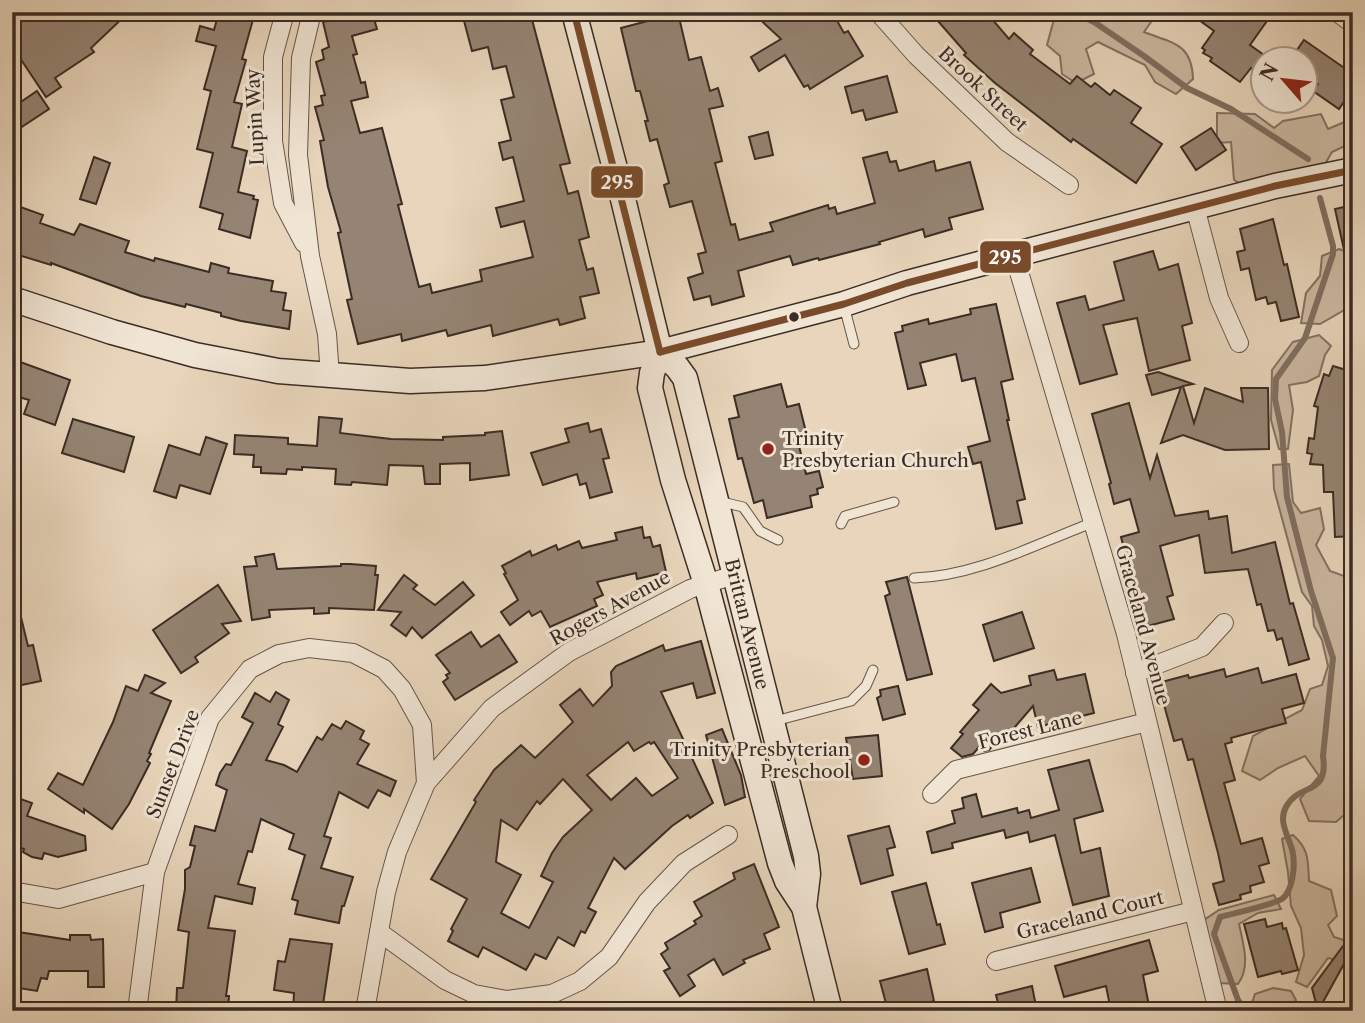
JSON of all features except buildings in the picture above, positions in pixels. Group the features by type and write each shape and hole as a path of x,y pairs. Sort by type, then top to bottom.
{"main road":[{"name":"Brittan Avenue","path":"574,12 660,352 650,388 673,480 706,584 780,863 787,881 804,907 830,1011"},
{"path":"12,299 112,332 195,355 278,371 410,381 485,378 660,352 1195,207 1275,186 1353,170"},
{"name":"Brittan Avenue","path":"660,352 677,367 685,379 806,856 804,907"}],"street":[{"name":"Lupin Way","path":"285,12 273,57 273,141 283,203 310,256"},
{"name":"Lupin Way","path":"312,12 301,58 298,155 310,256 327,334 330,376"},
{"name":"Brook Street","path":"878,12 916,55 1007,142 1069,185"},
{"path":"1337,12 1353,24"},
{"path":"1195,207 1219,298 1239,343"},
{"name":"Graceland Avenue","path":"1014,255 1126,634 1218,1011"},
{"name":"Rogers Avenue","path":"426,783 492,708 569,652 690,589 734,575"},
{"path":"1135,673 1202,647 1224,623"},
{"name":"Sunset Drive","path":"137,1011 155,872 210,718 250,669 279,654 309,648 353,653 384,669 402,690 422,725 426,783 397,852 386,892 365,1011"},
{"name":"Forest Lane","path":"932,794 956,771 1147,722"},
{"path":"379,932 445,980 474,994 507,1000 551,994 580,981 609,957 647,902 684,863 728,835"},
{"path":"12,891 58,899 155,872"},
{"name":"Graceland Court","path":"996,961 1193,911"}],"lane":[{"path":"844,304 854,344"},
{"path":"716,500 743,507 760,531 778,540"},
{"path":"841,524 845,516 894,502"},
{"path":"914,578 943,577 983,566 1094,522"},
{"path":"771,722 851,701 866,686 873,670"}],"shaded area":[{"path":"1056,12 1158,12 1144,32 1179,46 1189,58 1193,79 1176,94 1155,82 1145,65 1098,42 1086,49 1094,74 1076,83 1062,74 1060,56 1047,45"},
{"path":"1217,113 1250,114 1274,128 1283,121 1321,114 1328,129 1347,121 1353,125 1353,142 1332,152 1325,164 1246,187 1234,180 1231,142 1217,143"},
{"path":"1339,249 1353,254 1353,311 1348,308 1320,324 1301,323 1306,293 1320,276 1322,256"},
{"path":"1319,335 1331,346 1325,355 1319,376 1307,382 1289,385 1293,410 1288,449 1279,449 1271,420 1272,370 1293,342"},
{"path":"1289,464 1293,502 1301,513 1320,508 1324,529 1316,545 1330,571 1347,577 1353,585 1353,807 1336,822 1309,821 1300,799 1319,776 1305,756 1278,768 1260,780 1242,771 1253,736 1302,710 1310,689 1322,685 1328,666 1322,640 1314,626 1312,606 1302,592 1274,489 1273,465"},
{"path":"1293,835 1305,850 1309,881 1331,890 1337,916 1328,925 1334,937 1353,943 1353,963 1328,958 1307,987 1296,982 1304,955 1301,928 1291,906 1282,839"},
{"path":"1274,895 1281,909 1258,913 1239,924 1245,963 1238,984 1218,983 1201,922 1219,910"},
{"path":"1273,988 1291,991 1296,1000 1286,1011 1243,1011 1251,1006 1255,994"}],"waterway":[{"path":"1072,12 1094,22 1187,88 1231,109 1308,159"},
{"path":"1246,1011 1238,1000 1214,934 1220,917 1270,904 1286,895 1292,878 1294,859 1284,825 1284,813 1292,799 1317,784 1324,769 1333,658 1311,591 1287,497 1282,432 1275,399 1276,379 1305,338 1333,254 1320,198"}],"transit line":[{"name":"295","path":"574,12 660,352"},
{"name":"295","path":"660,352 844,304 907,283 1275,186 1353,170"}],"place":[{"name":"Trinity Presbyterian Church","path":"768,449"},
{"name":"Trinity Presbyterian Preschool","path":"864,760"}]}
